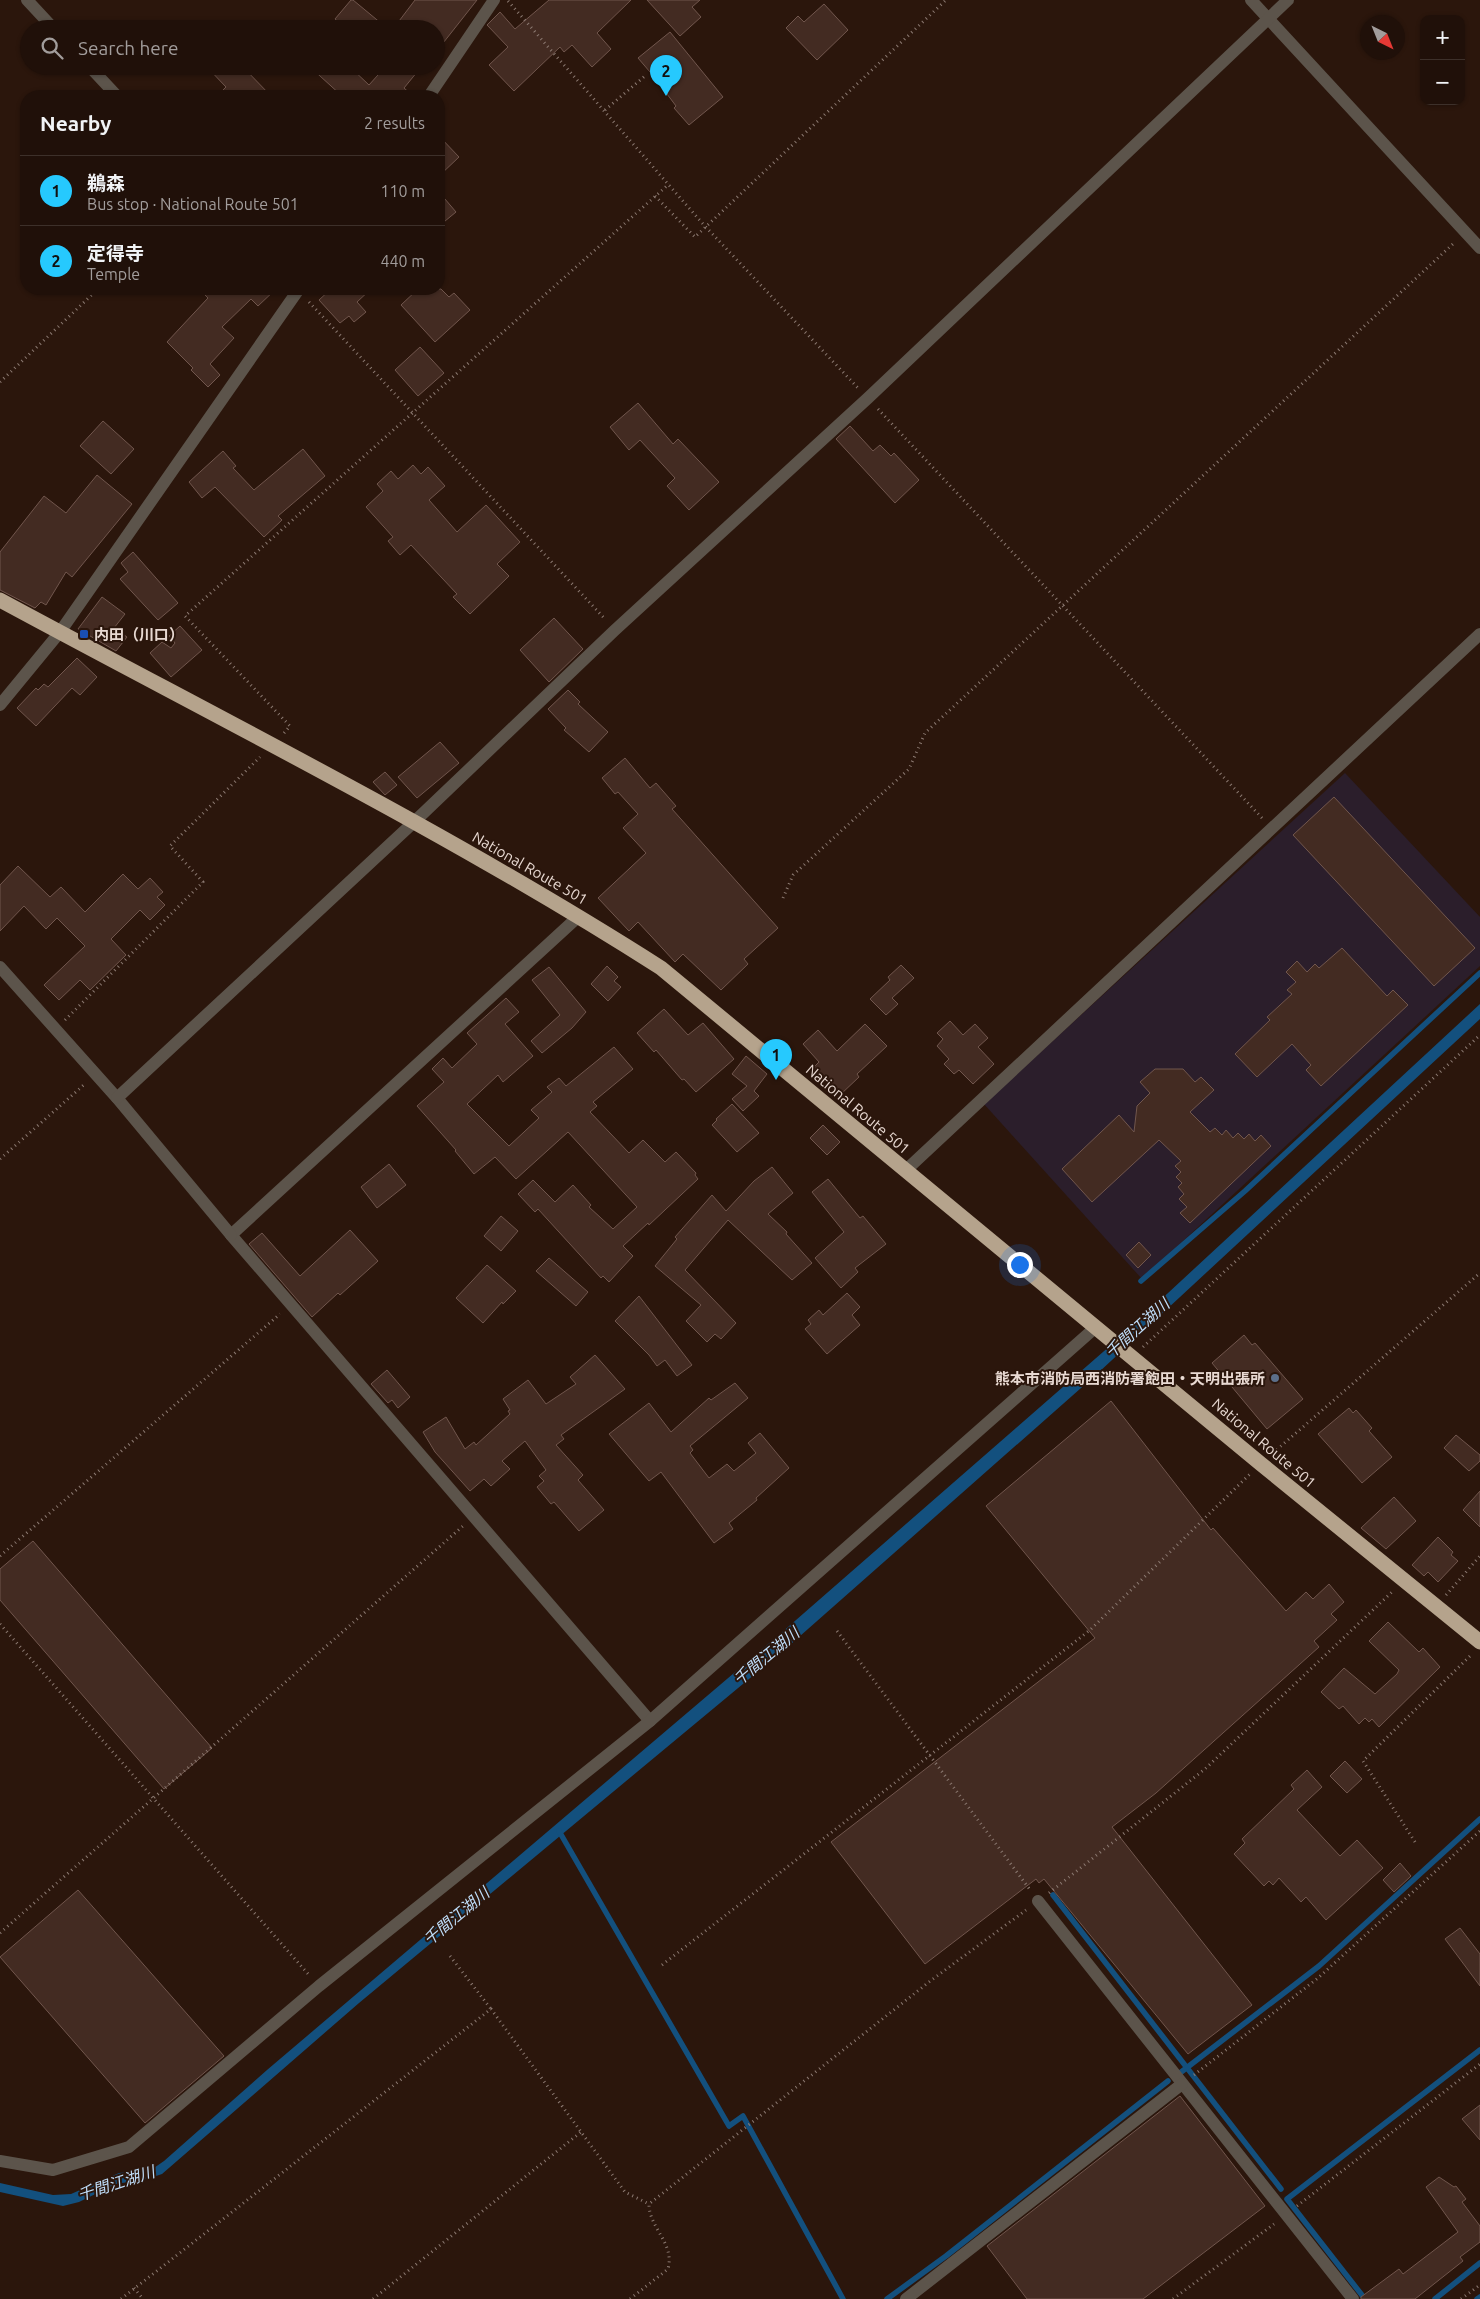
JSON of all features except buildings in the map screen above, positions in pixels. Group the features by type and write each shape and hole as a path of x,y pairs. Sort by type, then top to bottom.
{"highway":[{"name":"National Route 501","path":"0,600 414,822 579,916 661,968 1261,1464 1405,1580 1479,1645"}],"street":[{"path":"27,0 46,20"},
{"path":"445,72 494,0"},
{"path":"1251,0 1480,248"},
{"path":"117,1098 414,822 615,630 868,398 1288,0"},
{"path":"97,75 111,90"},
{"path":"433,90 443,75"},
{"path":"0,705 60,632 294,295"},
{"path":"905,1171 1480,634"},
{"path":"231,1235 579,916"},
{"path":"0,967 117,1098 290,1306 650,1721"},
{"path":"0,2161 52,2170 129,2147 319,1986 650,1721 1102,1332"},
{"path":"1038,1901 1353,2299"},
{"path":"906,2299 1182,2084"}],"path":[{"path":"506,0 605,110 706,227 1272,829"},
{"path":"655,196 695,237 946,0"},
{"path":"605,110 645,76"},
{"path":"56,1030 203,882 170,846 290,726 185,616 669,184"},
{"path":"782,898 793,875 909,769 925,733 1465,232"},
{"path":"0,382 92,295"},
{"path":"304,295 615,630"},
{"path":"1130,1355 1480,1035"},
{"path":"0,1159 96,1075"},
{"path":"662,1965 931,1757 1090,1630 1261,1464 1480,1273"},
{"path":"0,1556 290,1306"},
{"path":"0,1933 473,1517"},
{"path":"1436,1606 1480,1556"},
{"path":"649,2204 929,1982 1038,1901 1205,1769 1405,1580"},
{"path":"0,1624 319,1986"},
{"path":"837,1630 1038,1901"},
{"path":"1415,1842 1363,1761 1479,1645"},
{"path":"1182,2084 1318,1978 1480,1831"},
{"path":"450,1956 491,2008 626,2192 649,2204"},
{"path":"121,2299 491,2008"},
{"path":"1174,2299 1286,2215 1480,2064"},
{"path":"373,2299 581,2132"},
{"path":"630,2299 668,2269 670,2260 667,2245 649,2211 649,2204"},
{"path":"1461,2299 1480,2285"},
{"path":"134,2288 143,2299"}],"shaded area":[{"path":"1345,773 1480,917 1480,966 1142,1279 984,1104"}],"water":[{"name":"千間江湖川","path":"1480,1004 1480,1019 1098,1373 791,1644 359,2003 162,2174 147,2179 116,2184 79,2202 63,2206 0,2192 0,2183 53,2195 71,2194 119,2173 151,2170 164,2161 267,2070 780,1634 1127,1331"}],"waterway":[{"path":"1141,1281 1245,1191 1480,973"},
{"path":"1176,2076 1319,1966 1480,1819"},
{"path":"559,1831 729,2126 743,2116 843,2299"},
{"path":"1053,1895 1281,2189"},
{"path":"1365,2299 1287,2199 1480,2050"},
{"path":"887,2299 946,2256 1168,2081"},
{"path":"1435,2299 1480,2263"}],"place":[{"name":"定得寺","path":"666,96"},
{"name":"内田（川口）","path":"84,634"},
{"name":"鵜森","path":"776,1080"},
{"name":"熊本市消防局西消防署飽田・天明出張所","path":"1275,1378"}]}
